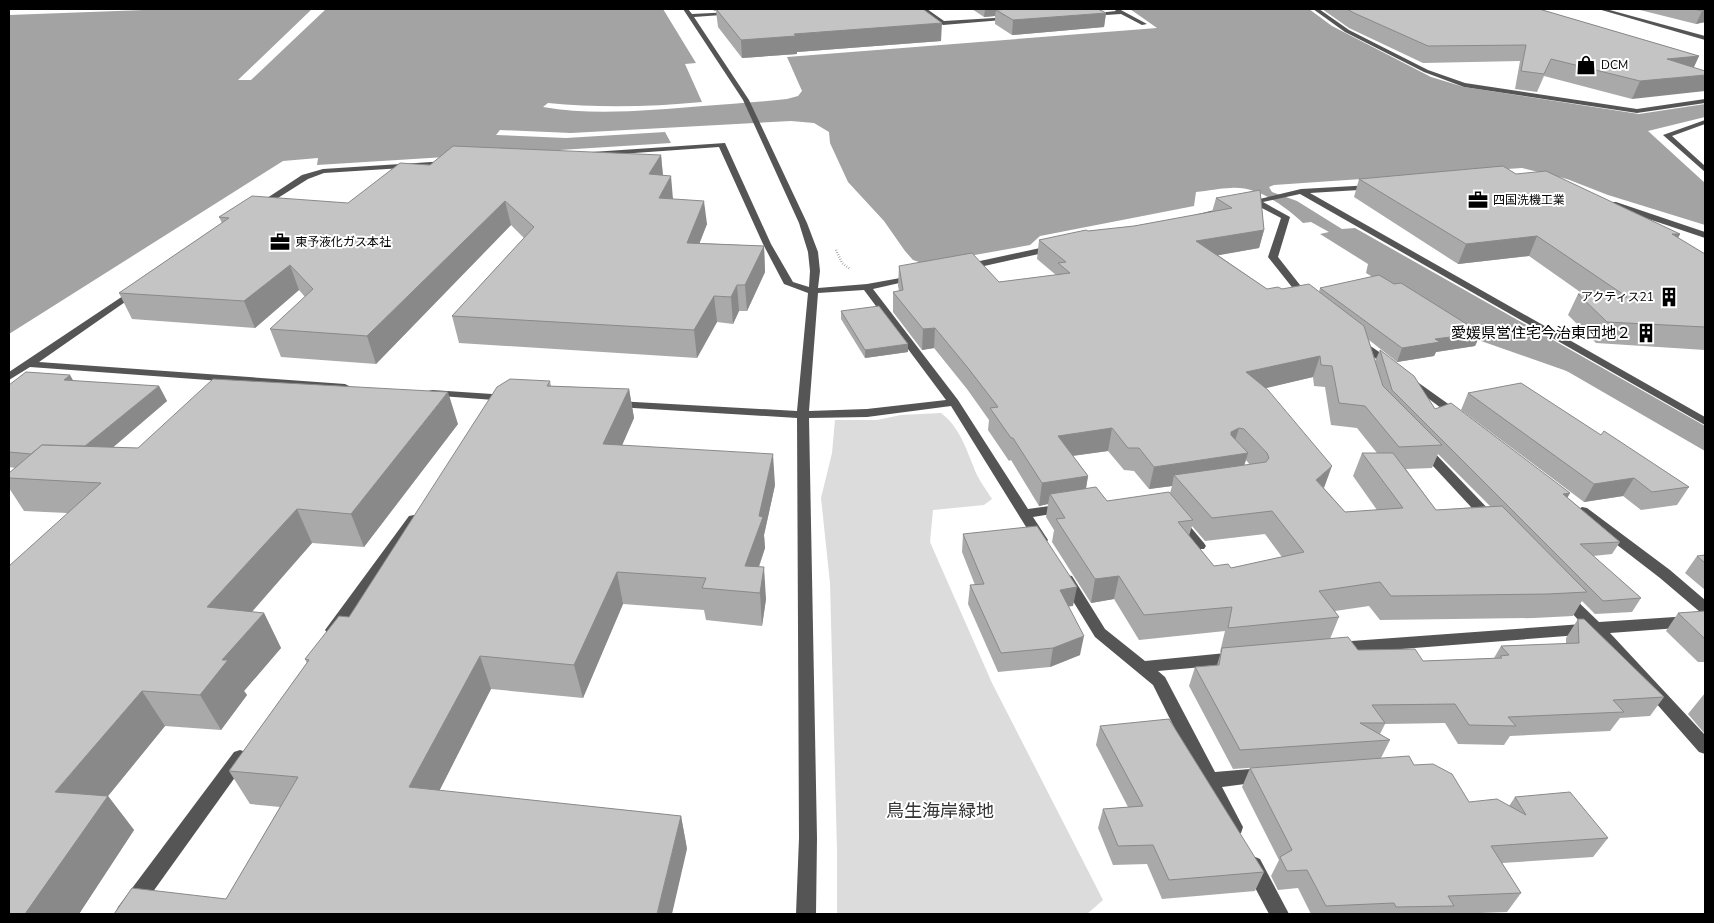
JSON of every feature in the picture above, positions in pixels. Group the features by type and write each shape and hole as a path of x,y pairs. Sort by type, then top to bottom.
{"street":[{"path":"686,9 746,100 803,224 813,252 815,271 803,414 808,838 806,914"},
{"path":"924,9 943,23 1022,18"},
{"path":"1316,9 1347,31 1426,71 1464,85 1637,111 1705,101"},
{"path":"1601,9 1705,38"},
{"path":"1081,14 1118,10 1144,24"},
{"path":"692,16 743,13"},
{"path":"1705,122 1667,135 1705,170"},
{"path":"581,154 722,145 767,244 789,284 812,291 867,287 923,276"},
{"path":"249,214 305,177 323,171 452,162"},
{"path":"1180,219 1301,191 1380,186"},
{"path":"1301,191 1705,422"},
{"path":"1601,201 1699,230 1705,234"},
{"path":"1256,202 1286,217 1273,257 1304,298 1319,309"},
{"path":"961,268 1065,246"},
{"path":"9,377 142,286"},
{"path":"867,287 954,402 1050,554"},
{"path":"1349,332 1466,422"},
{"path":"1364,344 1370,370"},
{"path":"28,364 354,387"},
{"path":"423,392 522,399"},
{"path":"490,414 502,398"},
{"path":"609,404 803,414 867,413 954,402"},
{"path":"1417,442 1497,527"},
{"path":"325,640 426,503"},
{"path":"1574,505 1665,574 1705,608"},
{"path":"1025,514 1081,506"},
{"path":"1168,509 1199,546"},
{"path":"1060,569 1100,633 1159,681 1240,839"},
{"path":"1557,590 1624,656 1705,747"},
{"path":"1320,650 1595,627 1705,620"},
{"path":"1142,667 1251,656"},
{"path":"125,914 249,745"},
{"path":"1210,780 1280,775"},
{"path":"1249,856 1279,914"}],"green space":[{"name":"鳥生海岸緑地","path":"941,413 959,433 977,475 992,499 984,505 933,510 930,542 992,683 1103,900 1087,914 837,914 830,583 821,498 832,453 835,420 877,420 901,415"}],"shaded area":[{"path":"171,9 312,9 238,80 251,80 326,9 663,9 696,63 685,64 702,102 625,106 586,106 548,103 543,107 563,110 603,112 787,99 798,96 802,91 787,57 1157,28 1130,9 1309,9 1332,26 1431,77 1464,87 1639,114 1705,104 1705,117 1648,131 1705,183 1705,225 1608,195 1567,179 1522,168 1274,185 1269,187 1272,192 1297,201 1342,229 1355,228 1705,426 1705,448 1578,375 1481,341 1366,273 1368,264 1320,234 1329,232 1311,222 1303,223 1270,198 1251,190 1223,188 1196,192 1194,206 1040,236 1030,245 925,264 913,260 884,221 848,182 830,143 829,132 814,123 791,121 571,133 500,130 496,135 566,138 665,132 671,143 317,165 318,158 283,161 9,334 9,15"}],"building":[{"path":"923,9 942,23 794,34 796,36 741,40 717,10"},
{"path":"1098,9 1106,13 1013,20 996,10"},
{"path":"1347,9 1539,9 1699,56 1667,59 1705,71 1705,75 1640,81 1551,59 1544,74 1521,71 1526,45 1428,46"},
{"path":"453,146 661,155 649,174 671,176 659,198 704,201 687,243 764,246 745,285 737,285 731,297 714,296 694,330 452,316 534,227 505,201 367,336 270,329 313,289 290,265 244,301 119,293 229,218 219,217 252,196 348,203 400,163 430,165"},
{"path":"1503,166 1516,174 1546,171 1680,234 1672,234 1705,254 1705,327 1607,322 1578,294 1627,297 1537,236 1466,244 1359,179"},
{"path":"1260,190 1264,230 1196,241 1267,289 1278,287 1282,289 1309,284 1364,326 1383,386 1442,445 1399,447 1365,406 1339,403 1332,366 1321,365 1320,356 1246,372 1268,390 1332,466 1316,480 1345,512 1403,508 1362,453 1393,453 1436,510 1502,506 1587,592 1391,596 1380,582 1319,591 1339,617 1228,628 1232,607 1144,615 1119,576 1095,579 1056,519 1065,518 1050,494 1096,487 1107,501 1169,492 1193,520 1178,522 1214,566 1228,564 1231,568 1304,552 1272,511 1212,518 1174,475 1266,462 1269,458 1267,453 1244,429 1239,428 1231,432 1231,435 1248,453 1154,467 1139,448 1128,448 1112,428 1058,436 1088,476 1042,483 1013,438 1011,438 990,408 998,407 968,368 935,328 923,329 893,292 903,290 899,266 972,253 999,282 1070,273 1058,263 1066,262 1039,240 1086,230 1134,226 1232,208 1216,198"},
{"path":"1379,275 1394,284 1401,283 1481,333 1435,339 1440,342 1402,348 1320,288"},
{"path":"879,306 908,344 865,350 841,311"},
{"path":"1380,350 1414,376 1435,409 1451,403 1570,493 1563,494 1620,542 1580,544 1641,598 1603,601 1392,390"},
{"path":"26,372 70,375 64,380 159,386 85,446 42,445 31,454 9,452 9,385"},
{"path":"213,379 448,392 351,514 297,509 207,607 264,613 222,660 228,660 200,695 142,691 55,792 108,796 25,914 9,914 9,566 101,483 9,478 9,473 42,445 138,448"},
{"path":"510,379 550,381 547,386 629,389 603,444 773,454 759,516 763,517 745,566 764,567 760,593 702,588 706,578 617,572 574,665 480,656 409,787 681,816 657,914 114,914 132,888 226,899 298,777 229,771 309,660 305,659 339,616 349,617 497,387"},
{"path":"1521,383 1601,435 1604,431 1689,487 1652,492 1634,478 1594,484 1468,393"},
{"path":"1037,526 1077,587 1060,590 1084,636 1053,648 1001,653 970,585 984,584 963,534"},
{"path":"1705,555 1705,563 1697,556"},
{"path":"1705,611 1705,639 1678,613"},
{"path":"1578,619 1584,619 1664,697 1613,700 1624,712 1508,717 1516,726 1469,725 1455,704 1372,705 1385,723 1360,723 1390,740 1240,750 1195,667 1219,665 1222,648 1348,637 1358,650 1415,649 1423,661 1502,658 1500,656 1509,655 1501,646 1579,643"},
{"path":"1169,719 1264,872 1169,880 1153,845 1118,846 1103,809 1143,806 1100,726"},
{"path":"1409,756 1414,765 1433,764 1452,774 1469,802 1497,799 1526,815 1515,797 1570,792 1608,838 1491,846 1521,893 1448,896 1454,906 1396,907 1394,903 1326,906 1307,870 1287,871 1280,857 1292,850 1250,768"}],"waterway":[{"path":"1568,368 1705,448"}],"place":[{"name":"DCM","path":"1586,65"},
{"name":"四国洗機工業","path":"1478,200"},
{"name":"東予液化ガス本社","path":"280,242"},
{"name":"アクティス21","path":"1669,297"},
{"name":"愛媛県営住宅今治東団地２","path":"1646,333"}]}
